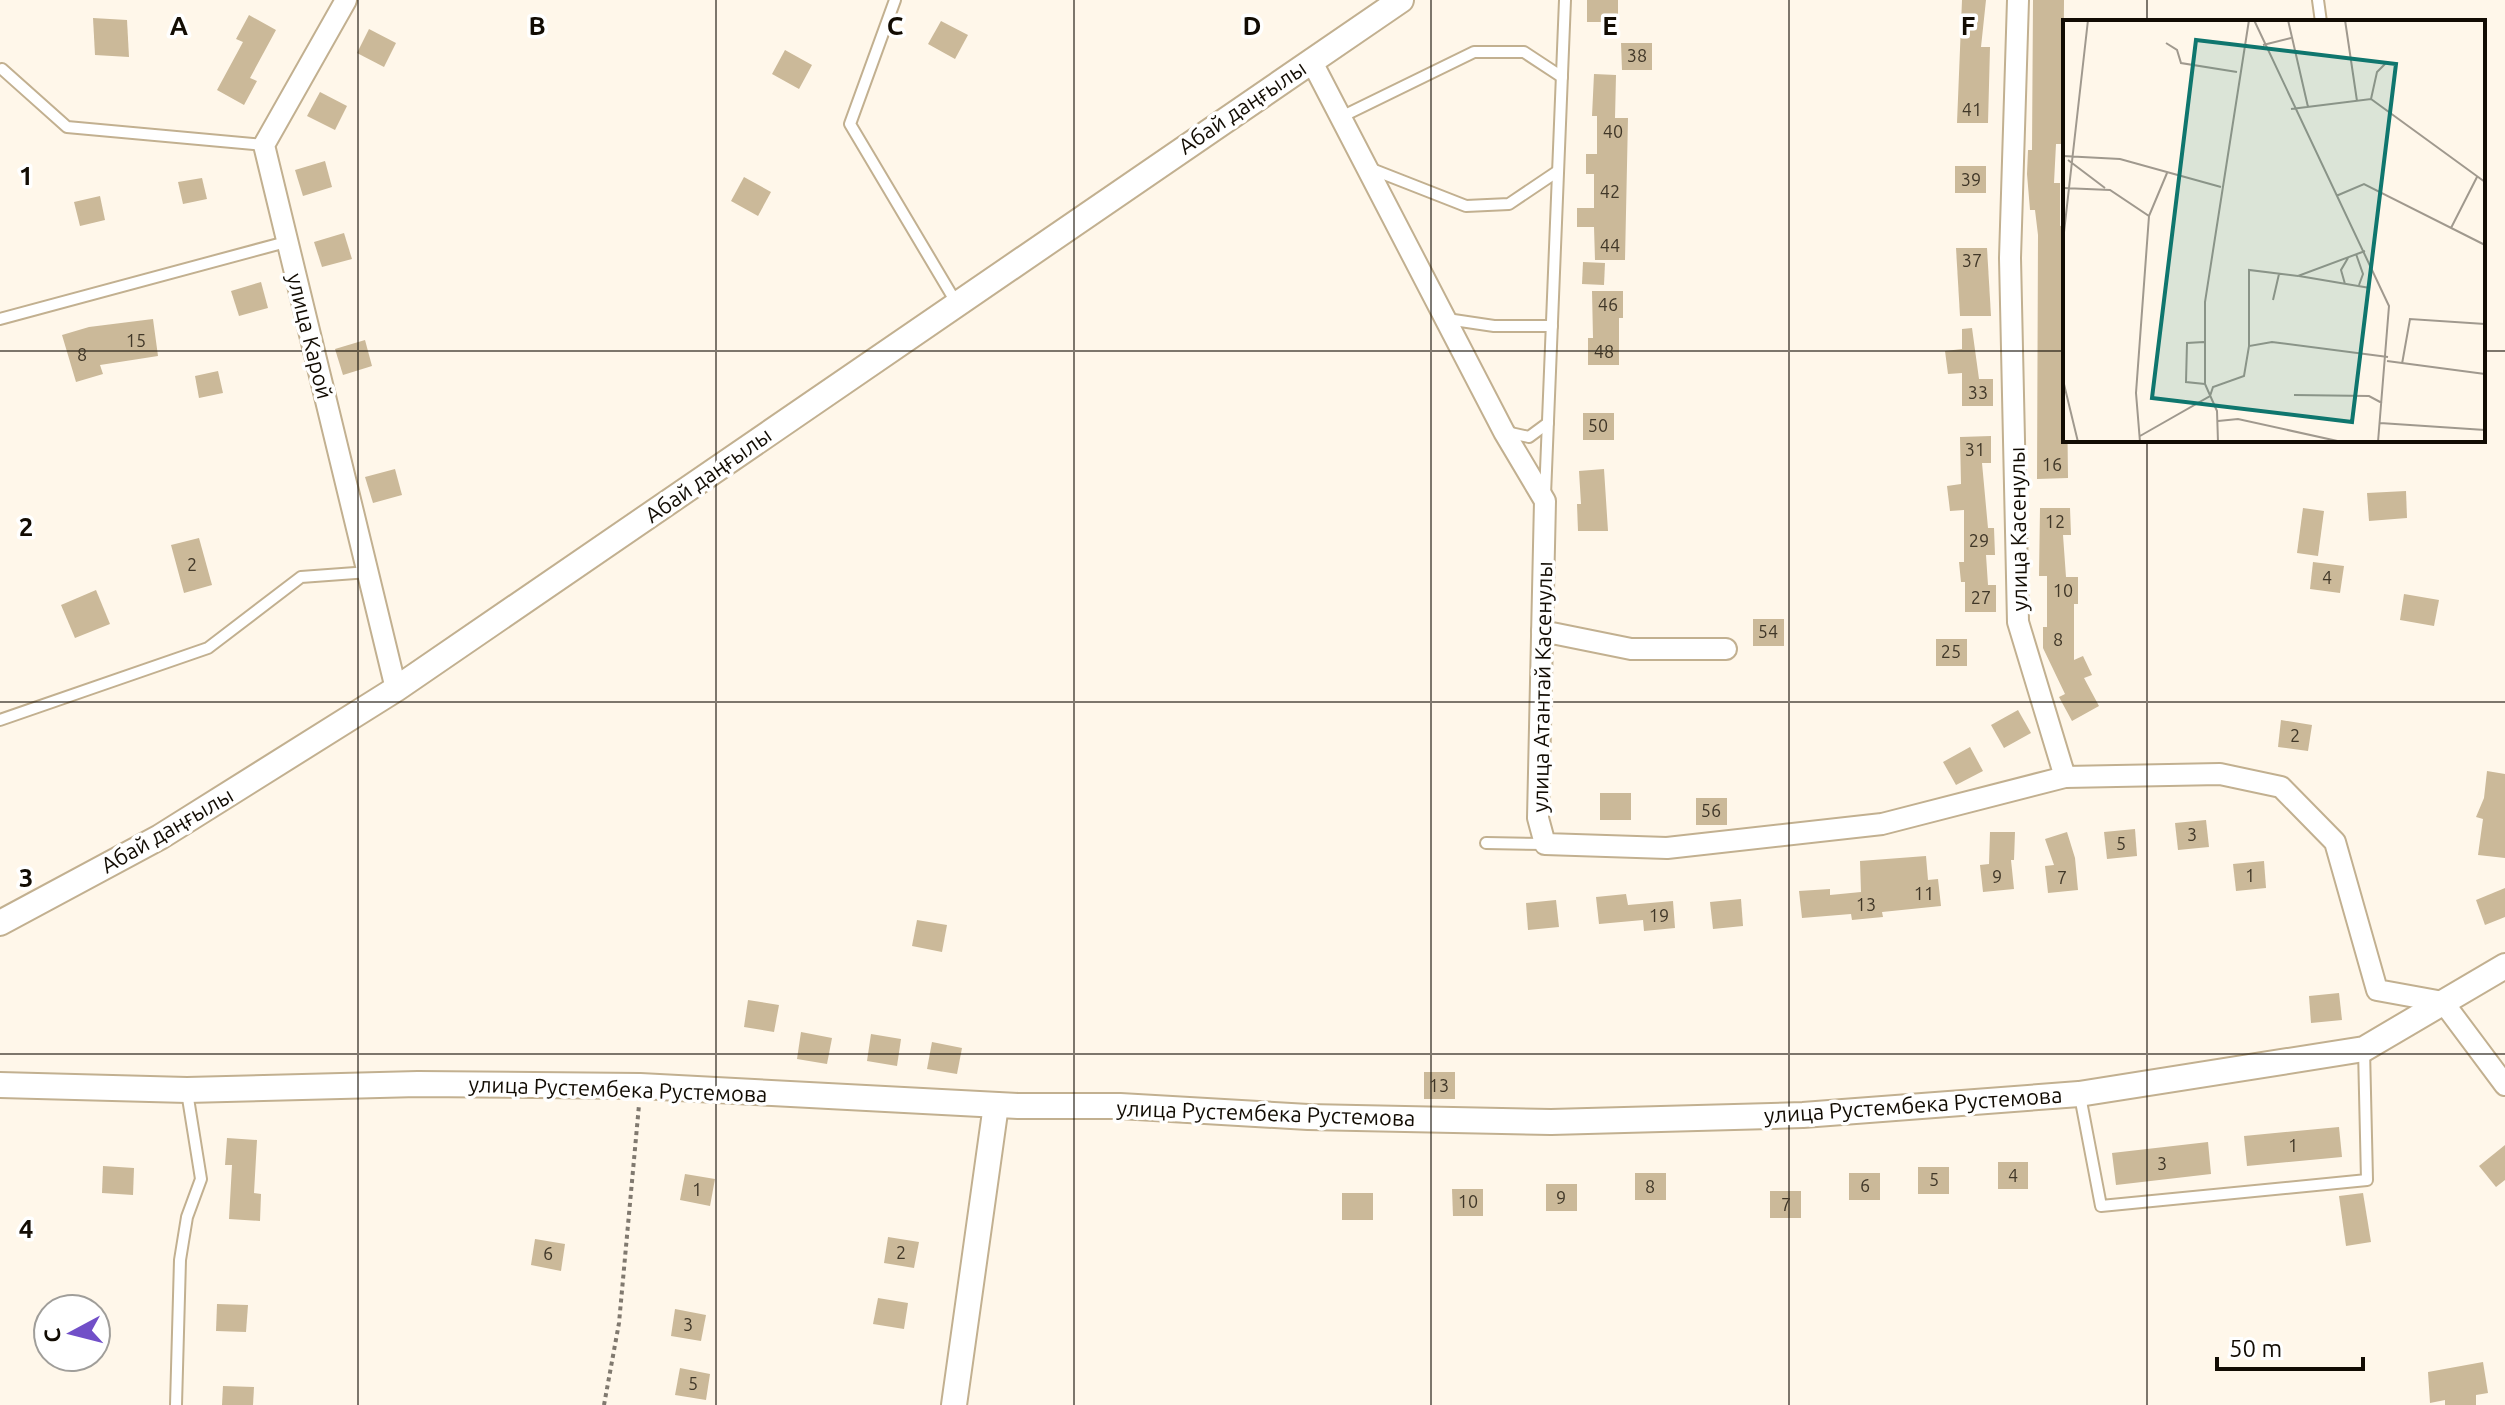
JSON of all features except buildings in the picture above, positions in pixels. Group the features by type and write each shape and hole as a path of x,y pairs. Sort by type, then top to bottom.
{"street":[{"path":"264,145 346,0"},
{"name":"Абай даңғылы","path":"0,923 160,837 396,689 1401,0"},
{"name":"улица Касенулы","path":"2018,0 2010,258 2018,622 2065,777"},
{"path":"1311,60 1504,432 1545,501"},
{"name":"улица Карой","path":"264,145 396,689"},
{"name":"улица Атантай Касенулы","path":"1545,501 1538,818 1545,844 1667,848 1882,824 2065,777"},
{"path":"1542,631 1631,649 1726,649"},
{"path":"2065,777 2220,774 2281,787 2335,842 2377,990 2443,1002 2505,1085"},
{"name":"улица Рустембека Рустемова","path":"0,1085 187,1090 418,1084 640,1086 996,1105 1120,1106 1308,1117 1551,1122 1803,1115 2079,1094 2364,1049 2505,966"},
{"path":"954,1405 996,1105"}],"lane":[{"path":"895,0 850,124 957,304"},
{"path":"1545,501 1565,0"},
{"path":"2318,0 2321,20"},
{"path":"1341,117 1474,52 1524,52 1562,77"},
{"path":"2,69 67,127 264,145"},
{"path":"1367,168 1466,206 1509,204 1558,171"},
{"path":"0,319 286,242"},
{"path":"1445,318 1494,326 1552,326"},
{"path":"1504,432 1529,437 1548,423"},
{"path":"0,720 208,648 301,577 369,572"},
{"path":"1486,843 1545,844"},
{"path":"2079,1094 2101,1206 2367,1180 2364,1049"},
{"path":"176,1405 180,1260 187,1217 201,1179 187,1090"}],"path":[{"path":"604,1405 619,1323 640,1086"}]}
